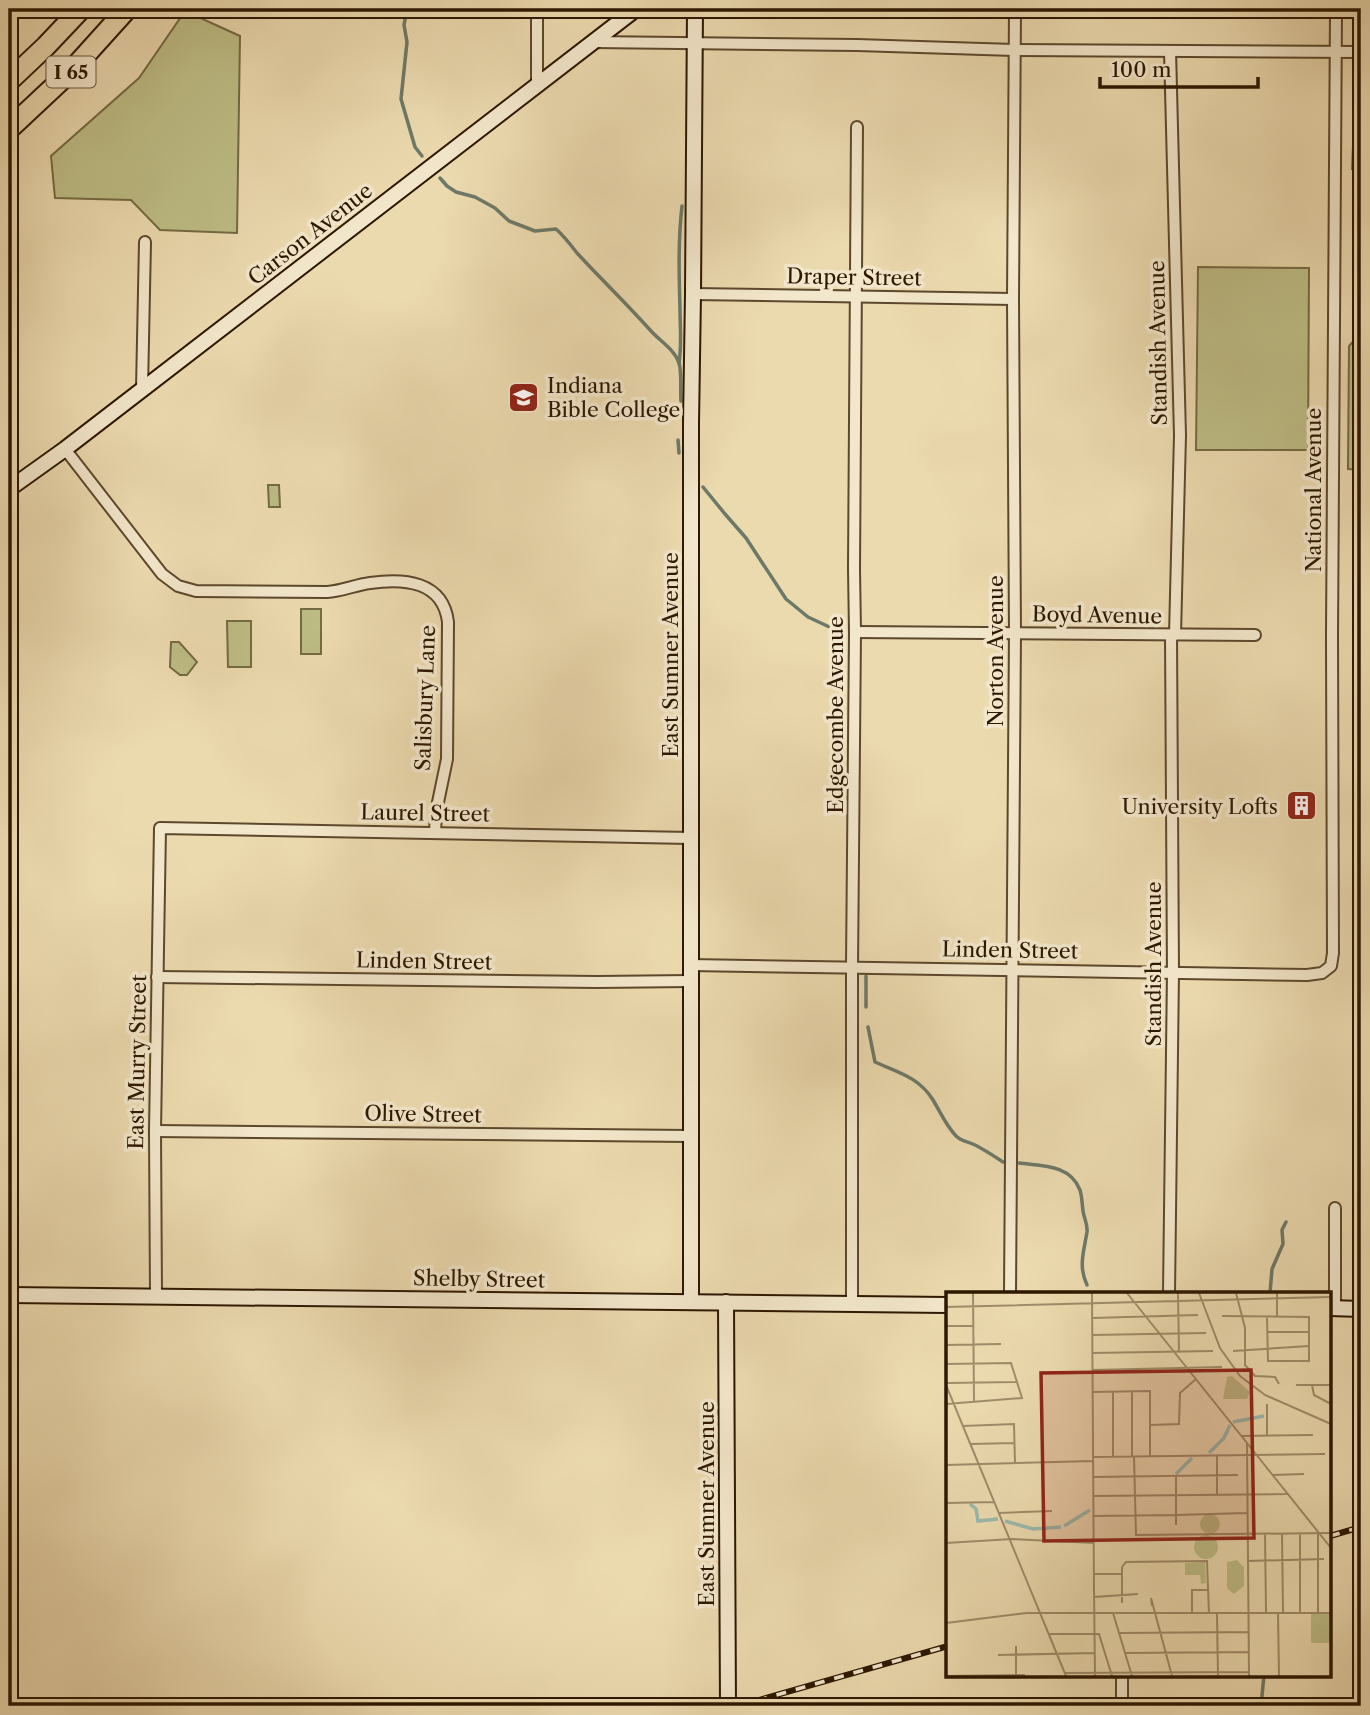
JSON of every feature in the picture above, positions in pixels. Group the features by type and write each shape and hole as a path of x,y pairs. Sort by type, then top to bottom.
{"highway":[{"name":"I 65","path":"9,81 81,9"},
{"name":"I 65","path":"9,129 72,70 127,9"}],"main road":[{"name":"Carson Avenue","path":"9,489 65,449 636,9"},
{"name":"East Sumner Avenue","path":"691,1302 691,423 695,9"},
{"name":"Shelby Street","path":"9,1295 946,1305"},
{"name":"East Sumner Avenue","path":"726,1302 728,1706"},
{"path":"1333,1308 1361,1309"}],"street":[{"path":"9,16 16,9"},
{"path":"537,9 537,85"},
{"name":"Norton Avenue","path":"1010,1292 1015,633 1015,9"},
{"name":"National Avenue","path":"1327,970 1331,966 1333,953 1336,9"},
{"path":"593,42 1014,50 1361,52"},
{"name":"Standish Avenue","path":"1169,1292 1173,635 1180,435 1170,51"},
{"name":"Edgecombe Avenue","path":"852,1304 857,127"},
{"path":"142,389 145,242"},
{"name":"Draper Street","path":"693,294 1013,299"},
{"name":"Salisbury Lane","path":"65,449 156,567 178,586 206,592 327,592 370,583 409,583 432,591 444,606 447,622 447,754 436,812 435,833"},
{"name":"Boyd Avenue","path":"855,632 1255,635"},
{"name":"Laurel Street","path":"160,828 690,838"},
{"name":"East Murry Street","path":"156,1296 155,1131 160,828"},
{"name":"Linden Street","path":"690,965 1307,975 1327,970"},
{"name":"Linden Street","path":"157,977 690,981"},
{"name":"Olive Street","path":"155,1131 690,1136"},
{"path":"1333,1308 1335,1208"},
{"path":"1122,1676 1122,1706"}],"shaded area":[{"path":"185,11 240,36 237,233 160,230 131,200 55,198 51,156 139,78"},
{"path":"1361,102 1361,169 1352,169 1354,121"},
{"path":"1198,267 1309,268 1308,450 1196,450"},
{"path":"1361,332 1361,470 1348,469 1349,346"},
{"path":"268,485 279,485 280,507 269,507"},
{"path":"301,609 321,609 321,654 301,654"},
{"path":"227,621 251,621 251,667 228,667"},
{"path":"171,642 179,642 197,662 187,675 180,675 170,667"}],"waterway":[{"path":"407,9 404,25 407,42 401,99 415,147 422,156"},
{"path":"440,178 456,192 475,197 495,208 509,221 535,231 556,229 677,358 680,367 681,401"},
{"path":"679,363 679,245 682,206"},
{"path":"678,440 679,453"},
{"path":"703,487 746,538 786,599 808,617 838,631"},
{"path":"866,976 866,1007"},
{"path":"868,1027 875,1062 907,1076 921,1086 956,1136 1003,1162"},
{"path":"1019,1163 1054,1168 1075,1181 1081,1192 1087,1226 1082,1265 1087,1285"},
{"path":"1270,1292 1272,1269 1283,1244 1282,1230 1286,1222"},
{"path":"1261,1706 1264,1676"}],"railway":[{"path":"1332,1535 1361,1527"},
{"path":"738,1706 946,1647"}],"place":[{"name":"Indiana Bible College","path":"524,397"},
{"name":"University Lofts","path":"1301,806"}]}
